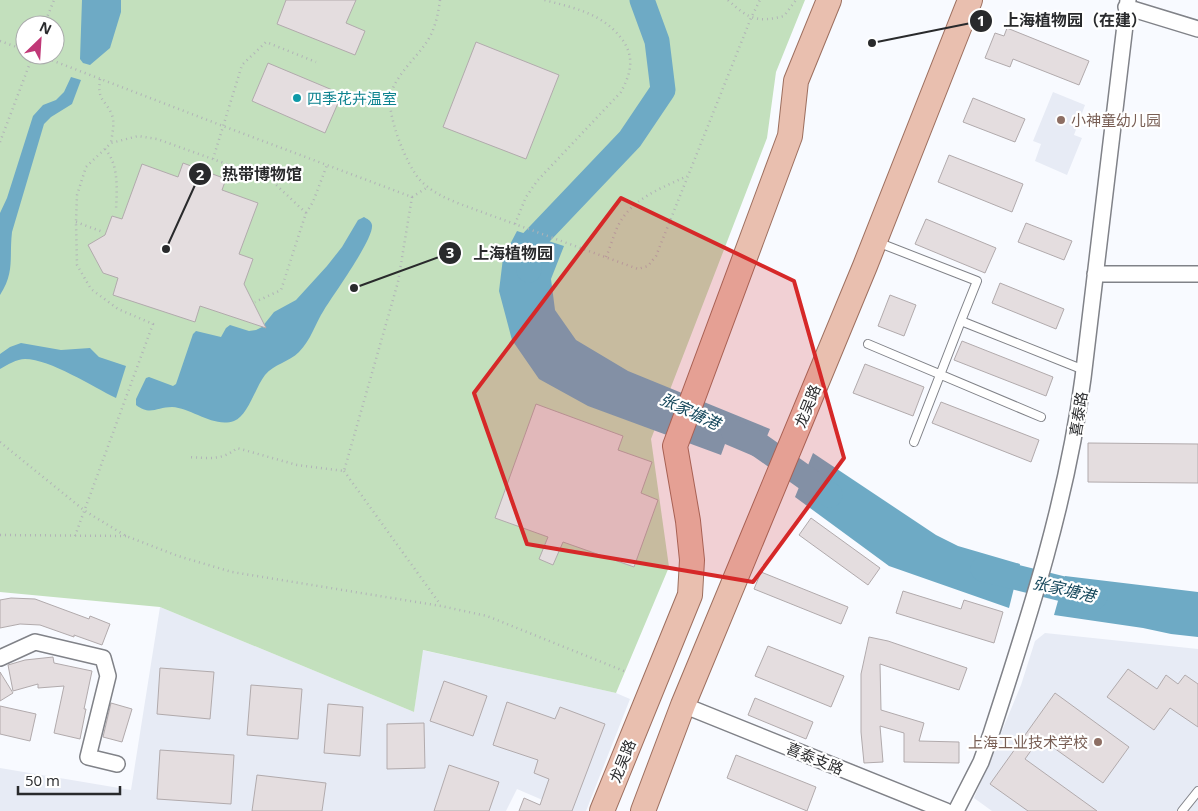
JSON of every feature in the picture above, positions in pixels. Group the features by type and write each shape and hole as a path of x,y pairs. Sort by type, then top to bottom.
{"main road":[{"name":"龙吴路","path":"602,811 690,595 692,560 688,521 675,446 790,136 796,81 829,0"},
{"name":"龙吴路","path":"643,811 684,705 865,266 970,0"}],"street":[{"path":"1127,4 1198,29"},
{"name":"喜泰路","path":"956,811 981,762 991,734 1044,565 1068,472 1077,426 1127,4"},
{"path":"1095,274 1198,274"},
{"path":"0,658 35,642 103,658 108,676 88,757 118,764"},
{"name":"喜泰支路","path":"684,705 946,811"}],"lane":[{"path":"875,241 977,281 914,442"},
{"path":"961,321 1084,370"},
{"path":"868,344 1041,417"},
{"path":"1182,811 1198,791"}],"path":[{"path":"48,15 54,0"},
{"path":"440,0 435,25 427,41 398,78 391,94 390,106 394,121 410,166 419,179 440,196 638,269 648,266 656,256 751,18 760,0"},
{"path":"517,225 526,197 537,180 621,92 627,80 630,67 629,50 618,33 601,19 582,10 544,0"},
{"path":"728,0 751,18 767,20 784,16 796,0"},
{"path":"0,40 15,46"},
{"path":"213,159 242,64 266,42 316,62"},
{"path":"0,142 29,65"},
{"path":"64,65 412,197"},
{"path":"100,79 99,97 111,114 113,122 111,143"},
{"path":"75,536 153,324 118,309 91,289 78,265 77,195 86,168 111,143 138,136 157,139 271,180 306,213"},
{"path":"104,150 110,155 114,167 117,186 116,210"},
{"path":"255,302 281,290 306,213 327,165"},
{"path":"606,257 617,228 625,214 635,204 647,195 688,176"},
{"path":"344,471 398,282 412,197 428,187"},
{"path":"76,222 103,232"},
{"path":"0,442 85,511 126,536 178,556 232,572 441,606 487,616 624,671"},
{"path":"188,457 212,458 228,455 237,448 297,465 344,471 441,606"},
{"path":"0,535 126,536"}],"highlighted area":[{"path":"621,198 794,281 844,458 753,582 527,544 474,393"}],"shaded area":[{"name":"小神童幼儿园","path":"1053,92 1085,105 1074,135 1082,138 1067,175 1035,161 1041,144 1033,141"},
{"path":"160,607 414,712 422,650 616,693 630,699 586,811 568,811 517,789 506,811 0,811 0,768 131,790"},
{"name":"上海工业技术学校","path":"1045,633 1198,649 1198,811 992,811 974,798 1021,685 1035,641"}],"green space":[{"path":"0,0 805,0 776,72 767,138 651,439 669,567 616,693 423,650 414,712 160,607 0,592"}],"water":[{"path":"82,0 121,0 121,12 110,48 90,65 83,63 80,59"},
{"path":"71,77 81,80 72,104 51,117 44,124 12,232 10,272 0,295 0,213 7,198 33,116 43,105 56,100 64,92"},
{"path":"364,217 372,225 367,242 324,310 307,342 299,352 265,375 247,408 239,418 234,421 218,422 180,408 167,407 145,410 136,405 136,399 146,378 149,377 173,386 176,384 193,334 196,331 221,337 230,325 249,331 256,330 262,327 274,312 296,300 342,247 358,220"},
{"path":"517,231 564,246 551,279 555,310 576,340 628,371 770,429 758,458 725,444 721,455 588,406 539,379 512,340 499,291 503,258"},
{"path":"21,343 61,350 90,348 99,357 126,366 116,398 59,368 35,360 19,360 0,369 0,354 10,347"},
{"path":"813,453 936,535 958,546 1020,564 1009,608 889,566 795,497"},
{"path":"1065,576 1198,592 1198,637 1054,615"}],"building":[{"path":"286,0 356,0 346,23 365,31 355,55 277,24"},
{"path":"1007,28 1089,61 1079,85 1013,59 1010,67 985,58 995,33 1004,36"},
{"path":"476,42 559,75 526,159 443,127"},
{"name":"四季花卉温室","path":"268,63 342,94 325,133 252,101"},
{"path":"973,98 1025,119 1015,142 963,122"},
{"path":"949,155 1023,184 1012,212 938,182"},
{"path":"183,163 226,179 222,190 258,203 239,254 253,259 244,284 266,328 200,306 195,322 113,295 118,278 103,273 88,245 105,235 112,216 122,219 142,164 178,177"},
{"path":"926,219 996,248 985,273 915,244"},
{"path":"1026,223 1072,241 1064,260 1018,242"},
{"path":"1000,283 1064,309 1056,329 992,303"},
{"path":"890,295 916,305 904,336 878,326"},
{"path":"962,341 1053,377 1046,396 954,360"},
{"path":"865,364 924,387 913,416 853,393"},
{"path":"941,402 1039,440 1031,462 932,423"},
{"path":"536,404 623,436 618,450 652,462 641,493 658,500 634,567 563,542 553,565 539,559 548,537 495,518"},
{"path":"1088,443 1198,444 1198,483 1088,482"},
{"path":"811,518 880,568 868,585 799,535"},
{"path":"761,572 848,607 841,624 754,589"},
{"path":"903,591 961,609 964,600 1003,612 994,643 896,613"},
{"path":"11,598 35,599 89,619 90,616 110,624 102,645 40,625 20,624 0,628 0,600"},
{"path":"869,637 888,641 967,668 959,690 880,664 881,710 924,723 919,741 959,742 959,763 904,762 904,733 880,726 883,762 864,763 861,732 861,674"},
{"path":"768,646 844,676 831,707 755,676"},
{"path":"53,657 54,663 92,671 80,739 54,733 64,686 38,688 38,684 13,691 8,665 25,660"},
{"path":"160,668 214,672 210,719 157,714"},
{"path":"1128,669 1157,689 1166,675 1178,684 1185,675 1198,684 1198,727 1170,708 1154,730 1107,697"},
{"path":"0,672 13,693 0,701"},
{"path":"444,681 487,696 473,736 430,721"},
{"path":"251,685 302,689 298,739 247,735"},
{"path":"1055,693 1129,747 1103,783 1040,738 1025,759 1097,811 1028,811 990,784"},
{"path":"755,698 813,722 806,739 748,715"},
{"path":"507,702 555,719 560,707 605,724 572,811 519,811 524,798 540,805 549,779 534,773 538,760 493,745"},
{"path":"111,703 132,709 122,742 103,737"},
{"path":"328,704 363,707 360,756 324,753"},
{"path":"0,706 36,714 30,741 0,734"},
{"path":"424,723 425,768 387,769 387,724"},
{"path":"160,750 234,755 231,804 157,799"},
{"path":"736,755 816,787 807,811 727,778"},
{"path":"449,765 499,782 489,811 434,811"},
{"path":"257,775 326,783 322,811 252,811"}],"waterway":[{"name":"张家塘港","path":"529,270 531,243 630,139 663,90 657,41 642,0"},
{"name":"张家塘港","path":"733,431 752,440 830,495"},
{"name":"张家塘港","path":"983,569 1095,597"}],"place":[{"name":"上海植物园（在建）","path":"872,43"},
{"name":"四季花卉温室","path":"297,98"},
{"name":"小神童幼儿园","path":"1061,120"},
{"name":"热带博物馆","path":"166,249"},
{"name":"上海植物园","path":"354,288"},
{"name":"上海工业技术学校","path":"1098,742"}]}
